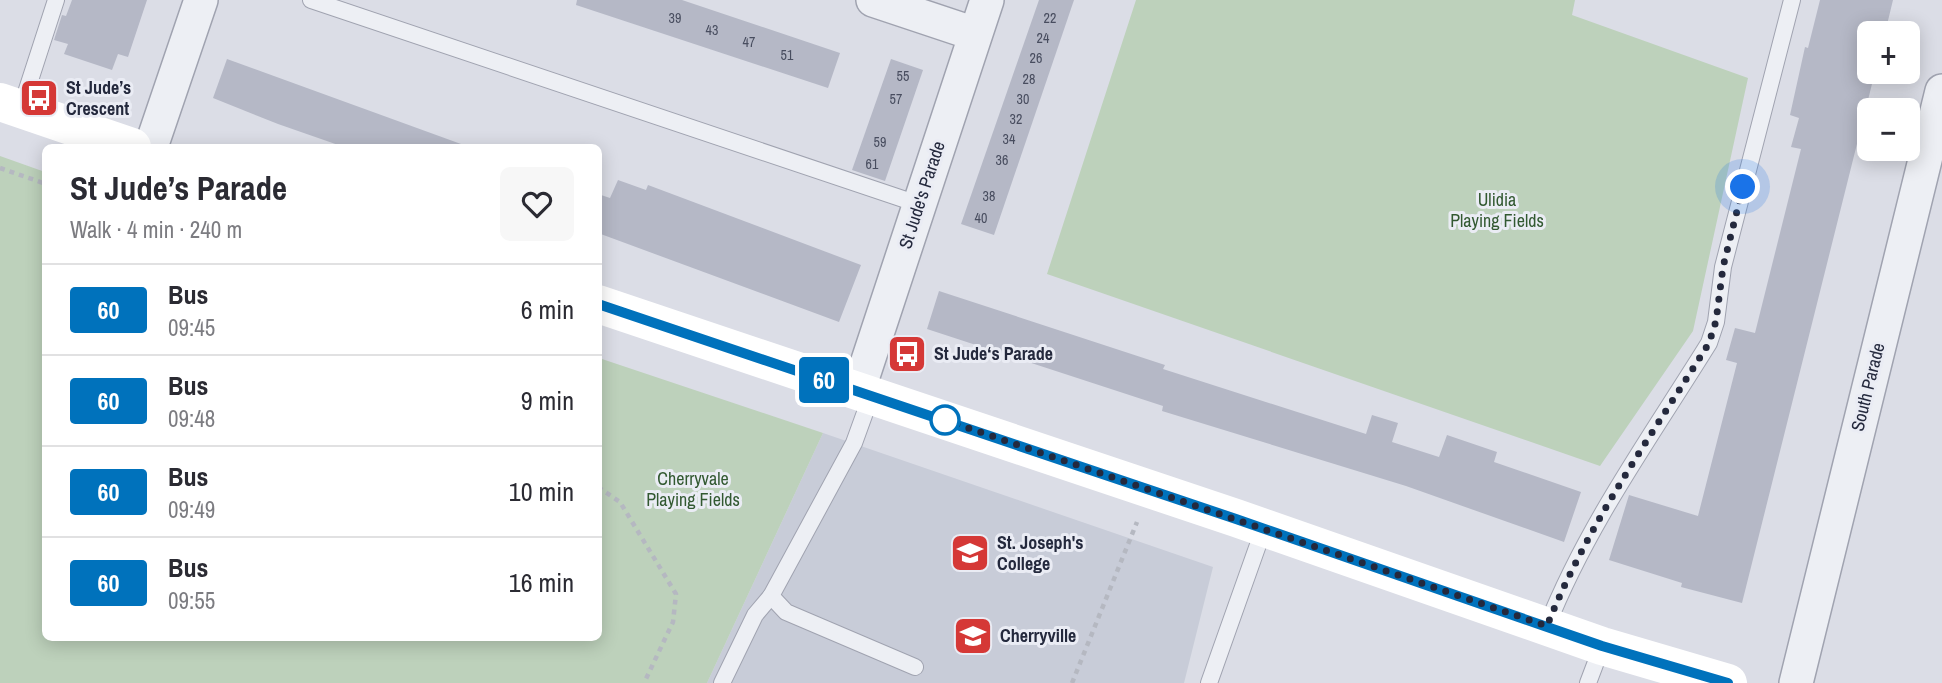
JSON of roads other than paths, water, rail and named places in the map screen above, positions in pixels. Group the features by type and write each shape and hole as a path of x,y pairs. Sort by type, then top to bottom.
{"main road":[{"path":"10,105 123,144"},
{"path":"602,305 1264,528 1602,646 1728,683"}],"street":[{"path":"152,144 201,0"},
{"path":"873,0 975,34"},
{"name":"St Jude's Parade","path":"865,393 918,204 987,0"},
{"name":"South Parade","path":"1796,683 1942,92"}],"lane":[{"path":"10,105 56,0"},
{"path":"311,0 918,204"},
{"path":"1547,626 1559,597 1632,463 1709,343 1716,321 1723,267 1792,0"},
{"path":"722,683 755,615 771,596 854,443 865,393"},
{"path":"1209,683 1264,528"},
{"path":"771,596 786,612 915,667"},
{"path":"1588,683 1602,646"}],"place":[{"name":"St Jude’s Crescent","path":"39,98"},
{"name":"St Jude‘s Parade","path":"907,354"},
{"name":"St. Joseph's College","path":"970,553"},
{"name":"Cherryville","path":"973,636"}],"park label":[{"name":"Ulidia Playing Fields","path":"1497,210"},
{"name":"Cherryvale Playing Fields","path":"693,489"}]}
